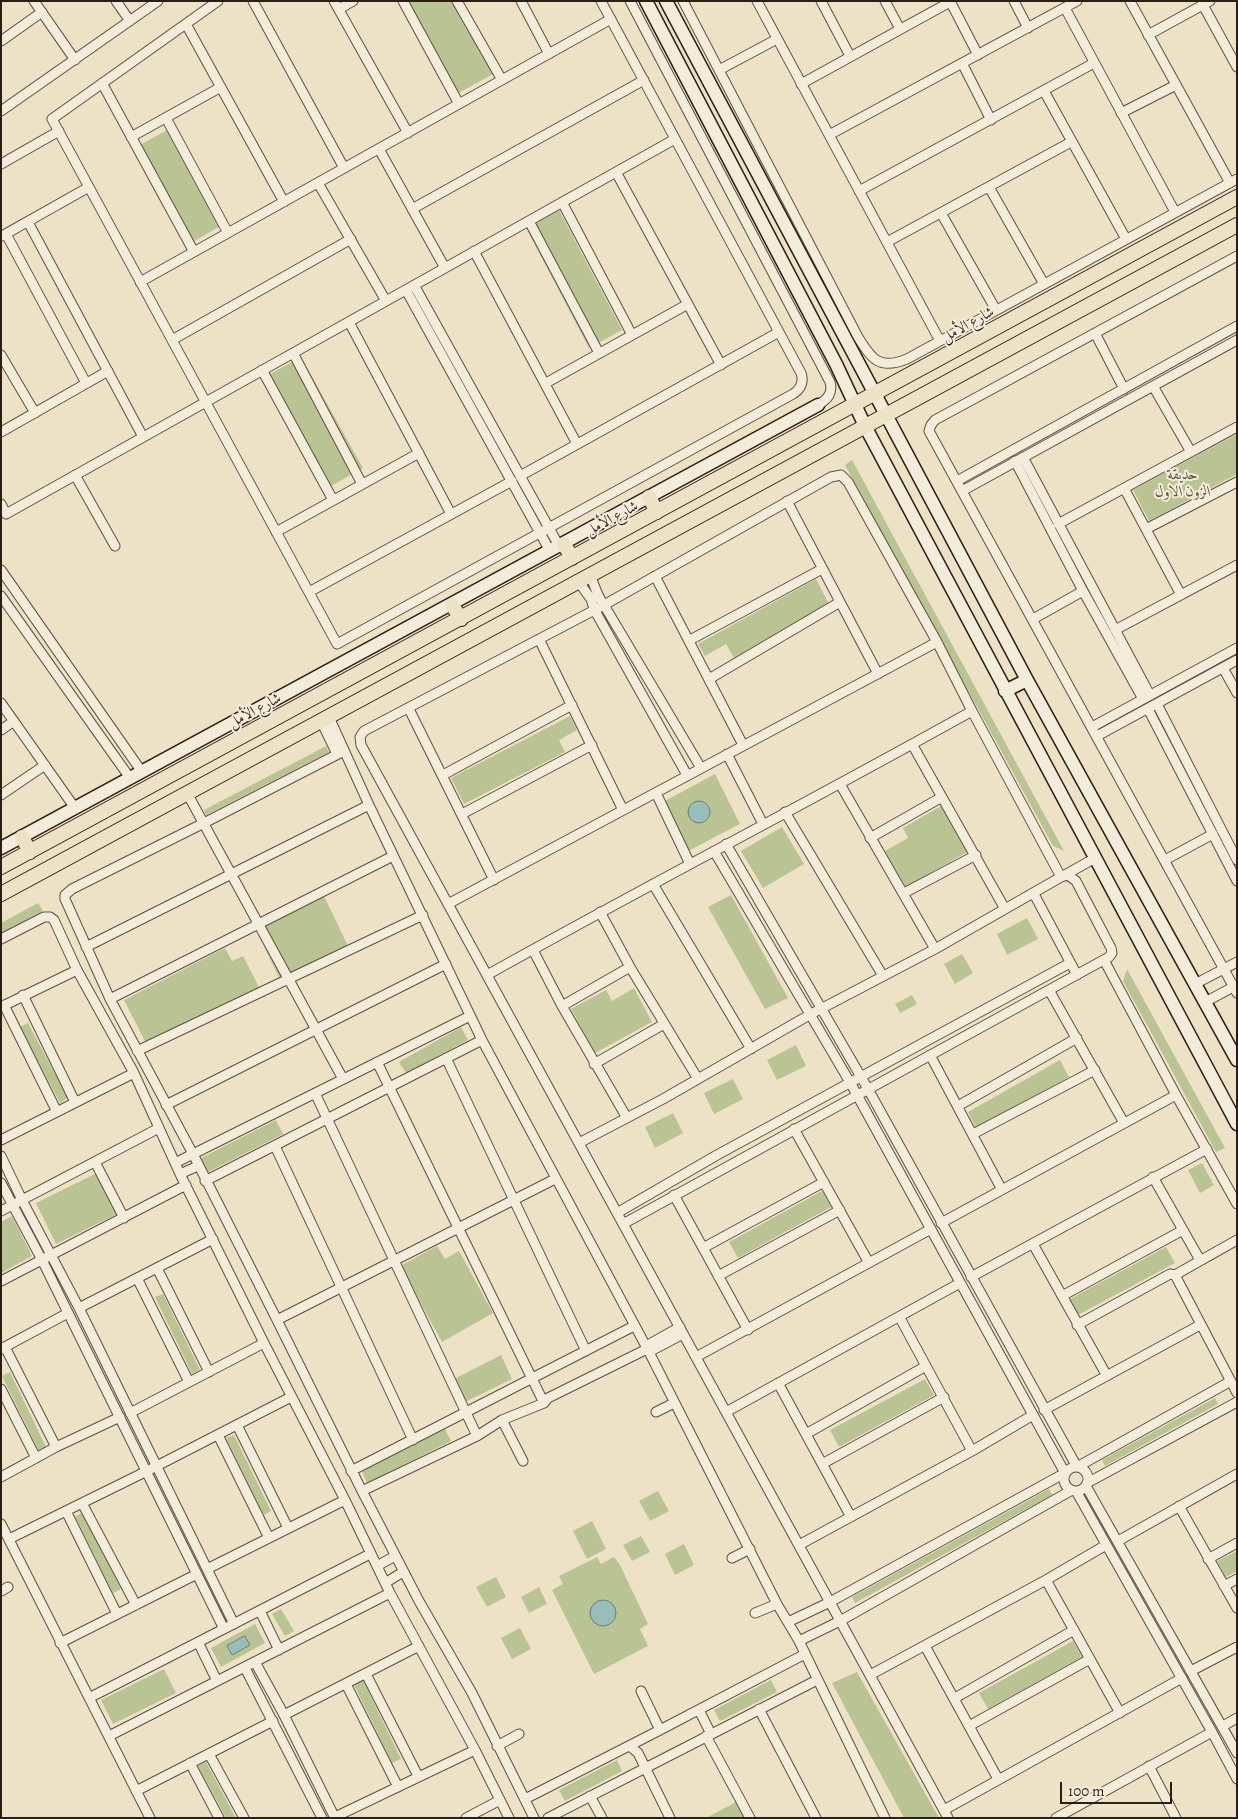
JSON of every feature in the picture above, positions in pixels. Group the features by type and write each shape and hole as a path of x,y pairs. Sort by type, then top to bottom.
{"main road":[{"path":"646,1 836,364 865,426 1237,1124"},
{"path":"666,1 1027,680 1237,1060"},
{"name":"شارع الأمل","path":"1,868 1237,197"},
{"path":"1,894 416,669 587,583 865,426 1237,225"},
{"path":"1,848 818,405"},
{"path":"650,496 657,512"},
{"path":"558,547 572,558"},
{"path":"452,605 461,619"},
{"path":"406,648 416,669"},
{"path":"1006,691 1027,680"},
{"path":"22,837 30,852"}],"street":[{"path":"34,1 75,60"},
{"path":"116,1 130,21"},
{"path":"1,112 158,1"},
{"path":"218,1 52,119 337,644 796,392 801,387 802,376 780,332 601,1"},
{"path":"253,1 344,168"},
{"path":"353,1 336,5 408,133"},
{"path":"403,1 460,104"},
{"path":"457,1 502,80"},
{"path":"521,1 549,54"},
{"path":"630,1 830,382 832,391 830,395 818,405"},
{"path":"683,1 858,337 872,357 883,364 897,363 1233,181 1176,85 1130,1"},
{"path":"756,1 940,340"},
{"path":"821,1 850,56"},
{"path":"885,1 900,29"},
{"path":"801,84 950,1 978,55"},
{"path":"1014,1 1028,28"},
{"path":"829,136 1077,1"},
{"path":"1148,35 1207,3 1237,67"},
{"path":"1065,8 1175,212"},
{"path":"1,41 42,12"},
{"path":"140,282 611,19"},
{"path":"186,24 284,202"},
{"path":"719,70 777,39"},
{"path":"962,63 991,120"},
{"path":"859,191 1094,63"},
{"path":"412,209 644,80"},
{"path":"102,83 194,252"},
{"path":"1121,112 1176,85"},
{"path":"132,137 221,86"},
{"path":"1044,91 1126,239"},
{"path":"166,118 228,232"},
{"path":"1,164 59,132"},
{"path":"1,504 6,514 675,139"},
{"path":"887,242 1071,142"},
{"path":"379,149 445,268"},
{"path":"616,172 721,365"},
{"path":"318,182 386,301"},
{"path":"86,383 4,235 89,187"},
{"path":"989,187 1044,284"},
{"path":"562,202 632,335"},
{"path":"942,213 996,310"},
{"path":"529,221 599,353"},
{"path":"28,222 143,437"},
{"path":"172,340 351,239"},
{"path":"474,251 577,444"},
{"path":"1205,1002 1236,988 929,431 935,420 1237,256"},
{"path":"414,285 544,531 558,547"},
{"path":"406,290 516,478"},
{"path":"546,383 688,304"},
{"path":"349,322 452,514"},
{"path":"957,481 1237,326"},
{"path":"309,592 780,332"},
{"path":"1095,333 1124,388"},
{"path":"962,490 1237,340"},
{"path":"293,353 362,484"},
{"path":"1,355 34,413"},
{"path":"262,370 333,500"},
{"path":"1,421 4,431 108,371"},
{"path":"1153,386 1191,452"},
{"path":"1058,524 1237,427"},
{"path":"276,532 419,453"},
{"path":"1019,459 1058,524 1116,630 1146,697"},
{"path":"1019,459 1083,591 1152,706 1237,860"},
{"path":"76,475 115,546"},
{"path":"1063,876 972,711 937,642 845,478 840,475 831,477 787,501 604,605 364,731 360,740 946,1814 998,1779 1182,1678"},
{"path":"1146,529 1237,482"},
{"path":"1124,488 1182,595"},
{"path":"787,501 878,674"},
{"path":"1116,630 1237,565"},
{"path":"690,640 822,569"},
{"path":"1,570 142,772"},
{"path":"655,576 743,745"},
{"path":"587,583 604,605 701,768"},
{"path":"587,583 594,610 687,775"},
{"path":"1033,619 1083,591"},
{"path":"1,596 130,778"},
{"path":"709,679 840,602"},
{"path":"539,639 623,810"},
{"path":"448,904 937,642"},
{"path":"1092,727 1237,648"},
{"path":"1097,736 1237,660"},
{"path":"1223,668 1237,693"},
{"path":"1,703 75,808"},
{"path":"443,775 572,705"},
{"path":"1152,706 1212,834 1237,881"},
{"path":"409,709 494,880"},
{"path":"487,975 972,711"},
{"path":"325,719 423,915 482,1040 647,1349 777,1604 799,1641 885,1818"},
{"path":"1,730 14,721"},
{"path":"462,814 592,744"},
{"path":"912,744 1005,909"},
{"path":"340,752 69,891 66,895 66,902 110,999 193,1154 351,1471 395,1556 472,1693 534,1818"},
{"path":"727,754 763,824"},
{"path":"1,795 45,765"},
{"path":"840,784 904,893 934,949"},
{"path":"187,793 343,1079"},
{"path":"656,794 690,864"},
{"path":"870,838 942,797"},
{"path":"86,947 368,805"},
{"path":"785,812 883,976"},
{"path":"1165,860 1212,834"},
{"path":"726,844 868,1089 1044,1410 1077,1467 1086,1472 1087,1485 1237,1753"},
{"path":"714,850 851,1084 1065,1473 1064,1482 1074,1491 1106,1545 1237,1779"},
{"path":"904,893 976,855"},
{"path":"110,999 393,856"},
{"path":"579,1143 698,1079 811,1014 1034,894 1095,858"},
{"path":"623,1224 1111,955 1111,948 1074,878 1063,876"},
{"path":"654,884 750,1050"},
{"path":"1034,894 1077,975"},
{"path":"600,912 630,967 698,1079"},
{"path":"138,1051 423,915"},
{"path":"1,939 44,917 50,917 55,922 77,970 134,1073 180,1174 291,1397 345,1500 370,1554 475,1750 509,1818"},
{"path":"533,950 594,1064 627,1118"},
{"path":"1104,960 1237,1204"},
{"path":"1195,984 1237,962"},
{"path":"617,1213 717,1155 851,1084 1070,963"},
{"path":"166,1105 446,964"},
{"path":"562,1006 630,967"},
{"path":"57,1112 3,1006 77,970"},
{"path":"1050,990 1124,1123"},
{"path":"23,995 75,1102"},
{"path":"175,1163 470,1016"},
{"path":"594,1064 664,1024"},
{"path":"958,1106 1077,1038"},
{"path":"205,1181 482,1040"},
{"path":"930,1056 1002,1190"},
{"path":"446,1058 586,1351"},
{"path":"377,1062 544,1403"},
{"path":"973,1134 1095,1070"},
{"path":"1,1140 134,1073"},
{"path":"315,1093 477,1436"},
{"path":"941,1223 1176,1094"},
{"path":"1,1211 159,1128"},
{"path":"794,1129 869,1263"},
{"path":"274,1146 413,1440"},
{"path":"971,1277 1206,1149"},
{"path":"1,1156 79,1308 234,1624"},
{"path":"95,1162 124,1218"},
{"path":"180,1174 198,1166"},
{"path":"1153,1177 1200,1260"},
{"path":"277,1320 555,1179"},
{"path":"703,1248 824,1182"},
{"path":"1,1183 42,1260 224,1629"},
{"path":"1,1281 186,1184"},
{"path":"674,1195 748,1330"},
{"path":"718,1276 840,1210"},
{"path":"696,1357 931,1229"},
{"path":"1062,1296 1183,1230"},
{"path":"79,1308 213,1239"},
{"path":"1077,1325 1170,1274 1175,1275 1237,1240"},
{"path":"1033,1244 1106,1376"},
{"path":"157,1268 208,1372"},
{"path":"1175,1275 1237,1393"},
{"path":"137,1278 189,1382"},
{"path":"726,1412 900,1318 960,1283"},
{"path":"56,1448 3,1348 68,1314"},
{"path":"900,1318 972,1451"},
{"path":"1044,1410 1200,1324"},
{"path":"351,1471 634,1326"},
{"path":"362,1491 477,1436 502,1420 544,1403 548,1398 682,1330"},
{"path":"130,1413 264,1343"},
{"path":"806,1434 926,1366"},
{"path":"788,1622 830,1602 1231,1381"},
{"path":"778,1383 851,1517"},
{"path":"1,1389 36,1458"},
{"path":"8,1539 156,1467 291,1397"},
{"path":"822,1464 944,1397"},
{"path":"799,1641 1237,1402"},
{"path":"656,1412 674,1403"},
{"path":"799,1544 972,1451 1033,1415"},
{"path":"1,1476 120,1417"},
{"path":"502,1420 523,1461"},
{"path":"237,1425 288,1528"},
{"path":"218,1435 269,1538"},
{"path":"1118,1541 1237,1474"},
{"path":"207,1569 345,1500"},
{"path":"82,1502 136,1605"},
{"path":"1178,1506 1237,1608"},
{"path":"66,1511 117,1614"},
{"path":"1,1524 150,1818"},
{"path":"1208,1559 1237,1543"},
{"path":"870,1675 1046,1580 1106,1545"},
{"path":"732,1558 750,1549"},
{"path":"89,1698 370,1554"},
{"path":"377,1566 395,1556"},
{"path":"385,1582 404,1572"},
{"path":"60,1643 197,1574"},
{"path":"1224,1586 1237,1579"},
{"path":"1046,1580 1120,1713"},
{"path":"109,1736 390,1593"},
{"path":"755,1613 777,1604"},
{"path":"260,1611 279,1650"},
{"path":"955,1698 1074,1630"},
{"path":"198,1642 218,1681"},
{"path":"284,1715 419,1646"},
{"path":"925,1646 998,1779"},
{"path":"1191,1671 1237,1647"},
{"path":"525,1799 804,1654"},
{"path":"970,1726 1090,1658"},
{"path":"255,1662 284,1715 335,1818 418,1776 475,1750"},
{"path":"245,1668 322,1818"},
{"path":"366,1674 418,1776"},
{"path":"548,1818 644,1767 817,1680"},
{"path":"346,1684 398,1786"},
{"path":"641,1691 660,1730"},
{"path":"760,1709 816,1818"},
{"path":"699,1710 709,1735 750,1818"},
{"path":"1222,1726 1237,1718"},
{"path":"136,1791 273,1721"},
{"path":"1056,1818 1212,1732"},
{"path":"497,1746 519,1734"},
{"path":"630,1746 638,1753 670,1818"},
{"path":"210,1754 244,1818"},
{"path":"190,1763 220,1818"},
{"path":"1149,1766 1176,1818"},
{"path":"590,1796 602,1818"},
{"path":"466,1818 500,1800"}],"green space":[{"path":"405,1 456,1 495,73 455,95"},
{"path":"169,129 222,225 193,242 140,145"},
{"path":"558,208 622,330 589,348 525,226"},
{"path":"301,357 363,468 324,490 261,379"},
{"name":"حديقة الزون الاول","path":"1237,434 1237,474 1149,521 1133,490"},
{"path":"852,460 1064,851 1053,846 845,465"},
{"path":"816,579 830,606 734,658 726,644 705,656 698,644"},
{"path":"570,716 577,730 559,740 565,752 464,804 451,778"},
{"path":"326,746 329,752 206,815 204,810"},
{"path":"715,774 740,824 688,851 663,802"},
{"path":"941,806 967,852 906,887 885,851 908,838 903,828"},
{"path":"782,827 804,864 763,888 741,851"},
{"path":"731,895 788,998 765,1009 708,907"},
{"path":"324,896 348,946 280,980 256,929"},
{"path":"38,903 43,911 1,933 1,923"},
{"path":"1027,918 1038,939 1007,955 997,934"},
{"path":"225,948 232,961 243,956 260,989 148,1047 124,1000"},
{"path":"962,954 973,973 955,984 944,964"},
{"path":"1127,969 1225,1148 1216,1152 1123,981"},
{"path":"634,988 652,1022 595,1053 571,1009 606,990 612,1001"},
{"path":"912,995 917,1004 900,1013 895,1004"},
{"path":"28,1023 68,1098 60,1103 20,1027"},
{"path":"461,1027 468,1040 406,1073 399,1062"},
{"path":"796,1045 806,1066 777,1080 767,1060"},
{"path":"1060,1060 1069,1077 976,1128 968,1112"},
{"path":"733,1079 743,1099 714,1114 704,1093"},
{"path":"673,1113 683,1133 655,1148 645,1127"},
{"path":"276,1120 283,1134 208,1172 201,1158"},
{"path":"1202,1163 1214,1185 1200,1193 1188,1170"},
{"path":"97,1173 117,1214 56,1244 36,1203"},
{"path":"822,1191 831,1207 738,1258 729,1242"},
{"path":"12,1216 32,1256 1,1273 1,1222"},
{"path":"437,1246 445,1259 459,1251 493,1313 442,1342 400,1266"},
{"path":"1166,1247 1175,1263 1078,1315 1070,1299"},
{"path":"163,1294 200,1370 192,1374 155,1297"},
{"path":"501,1355 512,1379 465,1402 454,1379"},
{"path":"10,1372 47,1449 40,1453 2,1376"},
{"path":"925,1379 934,1395 839,1447 830,1430"},
{"path":"1215,1398 1218,1404 1105,1466 1102,1460"},
{"path":"445,1429 451,1441 367,1483 362,1471"},
{"path":"234,1435 271,1511 264,1515 226,1438"},
{"path":"1049,1489 1052,1495 855,1603 852,1597"},
{"path":"658,1491 669,1511 650,1521 639,1501"},
{"path":"83,1513 121,1589 113,1593 75,1516"},
{"path":"592,1521 606,1549 587,1559 573,1531"},
{"path":"641,1536 650,1552 632,1561 623,1545"},
{"path":"684,1544 694,1565 675,1575 665,1554"},
{"path":"1237,1551 1237,1571 1226,1577 1217,1561"},
{"path":"597,1557 601,1564 614,1557 620,1565 648,1624 640,1629 648,1646 594,1674 552,1590 563,1584 559,1576"},
{"path":"496,1577 506,1597 487,1607 476,1587"},
{"path":"539,1587 547,1604 529,1613 521,1597"},
{"path":"281,1609 294,1631 285,1636 272,1614"},
{"path":"255,1624 265,1643 221,1667 211,1648"},
{"path":"520,1628 531,1649 512,1659 501,1638"},
{"path":"1073,1641 1082,1657 988,1709 979,1693"},
{"path":"164,1669 176,1693 113,1724 101,1700"},
{"path":"857,1672 939,1818 904,1818 832,1683"},
{"path":"363,1680 401,1759 392,1763 354,1685"},
{"path":"771,1680 777,1692 720,1721 714,1710"},
{"path":"617,1760 622,1771 565,1801 559,1790"},
{"path":"206,1762 236,1818 226,1818 198,1766"},
{"path":"736,1802 744,1818 706,1818"}],"water":[{"path":"695,801 703,801 710,808 710,816 703,823 695,823 688,816 688,808"},
{"path":"603,1600 612,1604 616,1613 612,1622 603,1626 594,1622 590,1613 594,1604"},
{"path":"245,1636 250,1645 232,1655 227,1646"}]}
